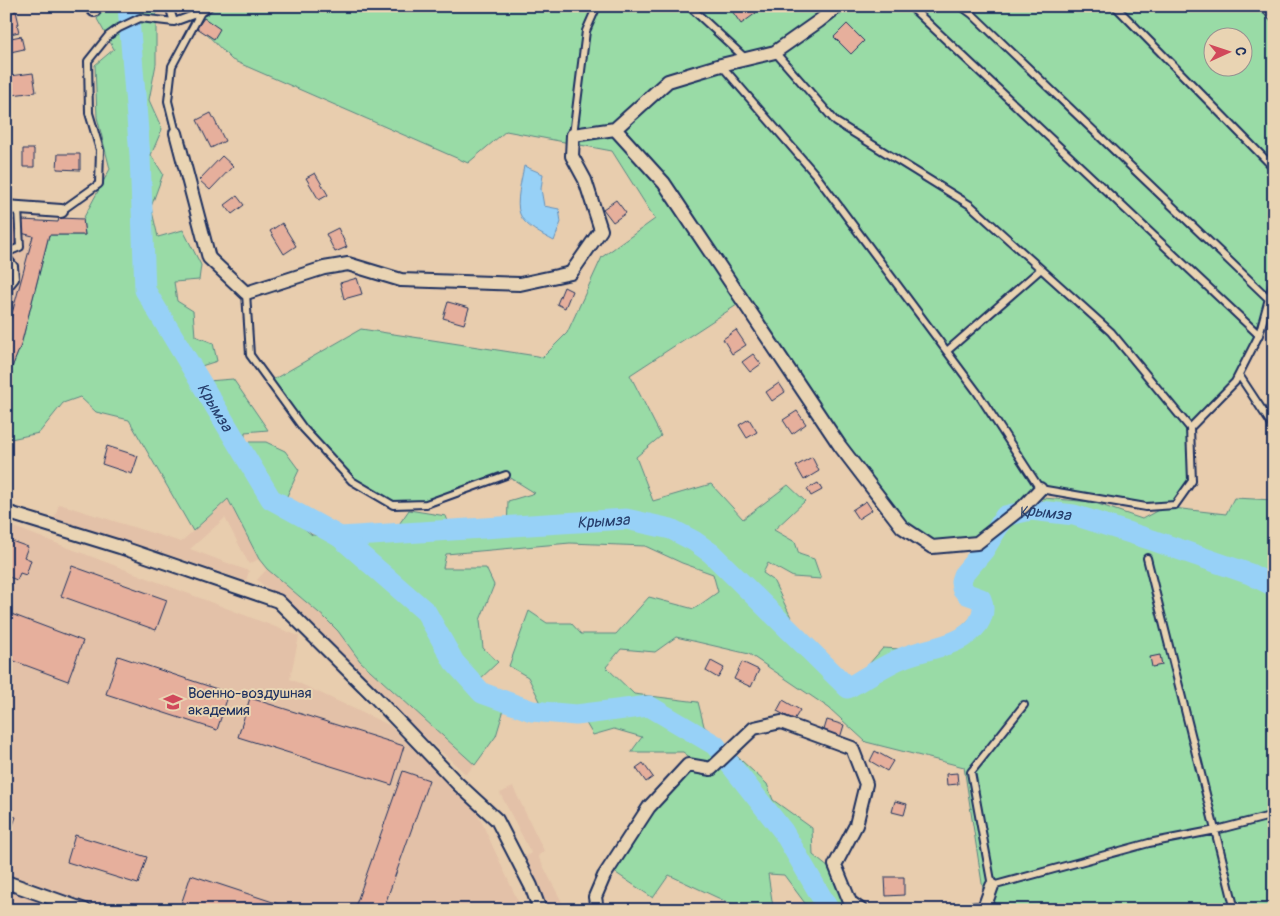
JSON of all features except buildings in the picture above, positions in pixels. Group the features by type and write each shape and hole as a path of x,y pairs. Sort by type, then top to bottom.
{"street":[{"path":"176,133 209,258 246,293 324,268 348,264 402,280 520,284 571,273 601,230 585,180 572,156 573,135 615,129 668,82 721,65 775,52 838,6"},
{"path":"1267,6 1274,14"},
{"path":"615,129 664,184 840,446 902,527 932,547 977,543 1024,506 1040,489"},
{"path":"12,207 61,211"},
{"path":"6,512 120,547 278,601 374,696 458,784 497,820 531,886 540,910"},
{"path":"597,910 595,897 604,876 649,807 688,765 711,770 754,728 781,722 852,748 866,784 856,825 835,865 850,902 861,910"},
{"path":"6,882 85,910"},
{"path":"970,910 984,908 992,886"}],"lane":[{"path":"168,6 174,22"},
{"path":"61,211 99,184 100,150 89,113 88,61 108,36 119,28 140,18 174,22 201,12 210,6"},
{"path":"573,135 586,32 596,6"},
{"path":"689,6 746,59"},
{"path":"910,6 1259,336"},
{"path":"961,6 972,14 1269,299"},
{"path":"1115,6 1274,168"},
{"path":"176,133 168,101 172,66 201,12"},
{"path":"721,65 815,174 978,392 1040,489 1146,507 1175,504 1192,481 1190,428 1111,332 970,205 836,122 775,52"},
{"path":"6,312 8,308 7,290 15,279 14,266 6,255 20,248 12,207"},
{"path":"947,352 1042,269"},
{"path":"1190,428 1236,382 1259,336 1274,280"},
{"path":"246,293 250,355 303,428 352,481 393,505 426,504 506,475"},
{"path":"1239,375 1274,428"},
{"path":"1147,558 1235,910"},
{"path":"1024,705 971,772 992,886 1149,842 1216,830 1274,815"}],"shaded area":[{"path":"22,220 42,231 6,375 6,226"},
{"path":"228,499 259,559 249,564 225,518 190,549 249,571 246,581 54,519 59,504 181,542"},
{"name":"Военно-воздушная академия","path":"6,524 299,636 290,679 389,725 477,812 522,910 37,910 6,899"},
{"path":"267,569 325,618 338,631 360,661 475,765 466,774 347,666 319,629 257,580"},
{"path":"513,787 544,851 538,856 566,910 549,910 525,857 531,853 500,793"}],"green space":[{"path":"107,6 156,6 156,64 149,100 162,129 151,155 163,174 151,207 158,237 183,230 201,265 199,280 174,282 177,301 193,311 195,336 213,343 217,361 195,368 195,382 233,379 268,430 245,432 245,442 266,442 285,451 299,470 281,509 312,535 390,537 409,510 446,516 452,532 507,535 508,501 535,493 506,475 426,504 393,505 352,481 303,428 269,382 361,329 543,357 567,333 602,257 655,219 612,151 506,131 468,163 232,60 179,6 1274,6 1274,280 1259,335 1235,382 1190,428 1192,481 1175,505 1146,507 1040,489 1019,511 1039,511 1043,498 1092,502 1142,519 1164,507 1226,514 1234,498 1274,500 1274,910 974,910 986,909 964,767 866,742 829,708 749,654 676,637 655,652 621,649 606,667 634,694 698,702 704,726 767,784 773,800 812,828 813,855 840,877 859,910 810,910 784,875 768,874 773,907 729,903 669,875 653,898 610,869 655,808 686,772 708,771 683,752 631,752 642,737 614,729 593,735 580,713 547,715 528,677 509,666 529,611 547,623 571,623 581,634 616,634 649,597 694,609 718,592 713,574 682,563 645,546 570,543 446,554 443,568 486,568 494,585 480,620 483,648 498,662 478,681 505,706 496,736 475,765 360,661 338,631 325,618 267,569 259,559 228,499 193,531 129,420 96,412 80,397 63,403 39,433 6,440 6,382 21,345 49,235 85,235 83,219 110,169 97,117 95,65 114,49 97,19","holes":["743,301 902,527 932,547 976,543 971,583 975,614 936,651 883,648 848,688 809,660 802,640 773,580 763,573 768,563 793,577 821,579 814,559 799,554 795,542 774,530 805,501 788,485 743,519 711,484 653,501 636,457 661,436 630,375"]}],"water":[{"path":"524,166 543,174 541,189 544,206 559,209 561,222 554,241 530,226 520,214 519,197"}],"waterway":[{"name":"Крымза","path":"128,6 140,156 145,290 271,499 340,537 626,519 671,529 694,541 711,553 848,688 902,658 943,646 971,632 981,618 983,606 981,599 967,594 962,588 961,581 963,575 984,550 1005,516 1031,510 1074,515 1250,574 1274,586"},
{"path":"340,537 426,612 454,662 482,693 532,711 576,715 649,706 715,745 783,831 829,910"}],"place":[{"name":"Военно-воздушная академия","path":"173,702"}]}
